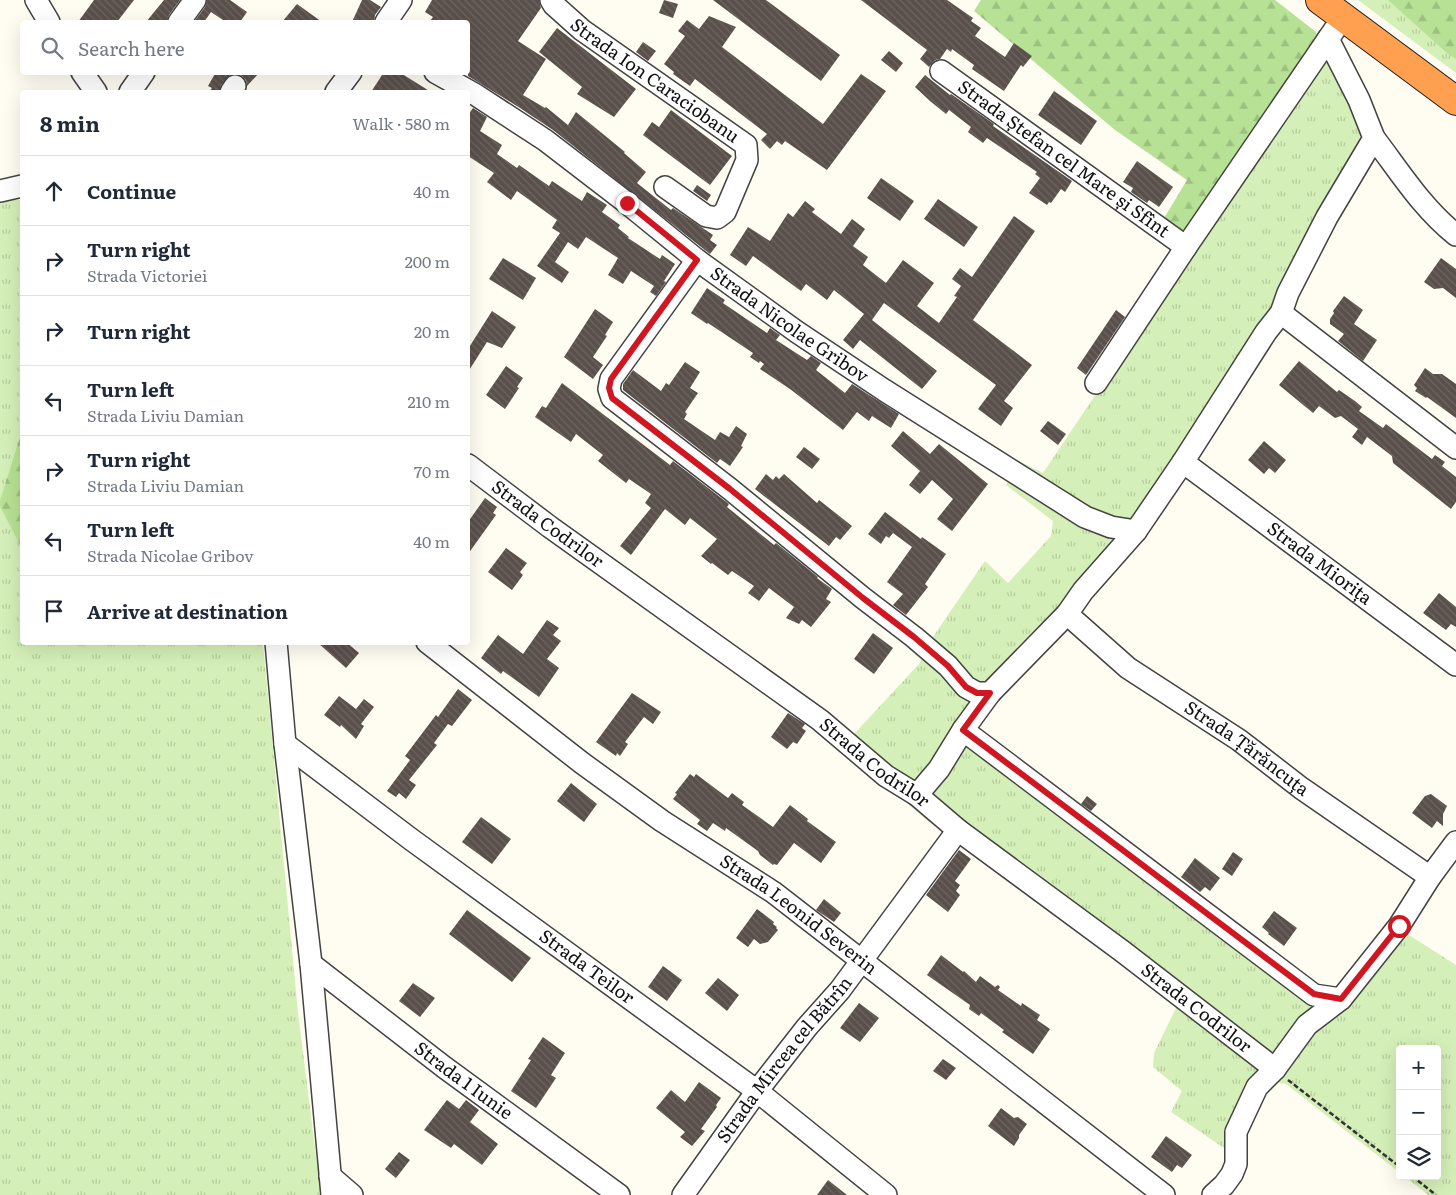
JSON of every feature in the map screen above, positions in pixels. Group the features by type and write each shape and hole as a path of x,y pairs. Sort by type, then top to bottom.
{"highway":[{"path":"1320,0 1335,28 1456,101"}],"street":[{"path":"36,0 49,20"},
{"path":"180,20 195,0"},
{"path":"387,20 401,0"},
{"name":"Strada Ion Caraciobanu","path":"551,0 554,5 582,30 746,145 747,160 725,212 717,218 706,216 666,187"},
{"path":"1335,28 1374,138 1415,195 1440,222 1456,235"},
{"name":"Strada Ștefan cel Mare și Sfînt","path":"1096,383 1335,28"},
{"name":"Strada Ștefan cel Mare și Sfînt","path":"941,72 1186,247"},
{"path":"84,75 95,90"},
{"path":"131,90 142,75"},
{"path":"338,90 349,75"},
{"name":"Strada Nicolae Gribov","path":"440,75 466,90"},
{"name":"Strada Nicolae Gribov","path":"470,92 545,140 697,260 797,332 860,374 1085,517 1111,527 1136,532"},
{"path":"917,795 939,769 963,730 990,693 1067,614 1083,590 1136,532 1266,332 1281,313 1288,293 1326,217 1374,138"},
{"path":"0,191 20,186"},
{"path":"697,260 611,379 609,388 612,398 730,489 855,592 914,637 948,666 966,687 977,693 990,693"},
{"path":"1281,313 1456,448"},
{"name":"Strada Miorița","path":"1183,462 1456,665"},
{"name":"Strada Codrilor","path":"470,467 550,527 820,720 886,776 917,795 958,830 1122,950 1275,1070"},
{"name":"Strada Țărăncuța","path":"1067,614 1128,668 1239,740 1301,788 1430,877"},
{"path":"276,645 285,744 311,964 331,1186 352,1195"},
{"name":"Strada Leonid Severin","path":"431,645 582,763 662,821 773,892 1164,1195"},
{"path":"963,730 1314,994 1341,999"},
{"name":"Strada Teilor","path":"285,744 412,840 757,1091 886,1195"},
{"name":"Strada Mircea cel Bătrîn","path":"683,1195 757,1091 807,1027 840,990 958,830"},
{"path":"1213,1195 1232,1174 1236,1164 1236,1132 1257,1087 1275,1070 1307,1025 1341,999 1399,926 1430,877 1456,842"},
{"name":"Strada 1 Iunie","path":"311,964 444,1067 619,1195"}],"path":[{"path":"1275,1070 1396,1164"},
{"path":"1417,1180 1436,1195"}],"green space":[{"path":"981,0 1275,0 1316,32 1320,44 1187,236 1163,220 1187,180 1115,130 974,11"},
{"path":"1358,0 1456,0 1456,73"},
{"path":"1388,0 1456,0 1456,59 1448,54"},
{"path":"1326,51 1363,130 1350,161 1276,311 1279,335 1228,408 958,730 1314,989 1337,993 1387,921 1456,965 1456,1195 1428,1195 1409,1180 1441,1180 1441,1045 1396,1045 1396,1170 1286,1084 1273,1082 1256,1098 1244,1131 1243,1161 1171,1112 1182,1091 1153,1067 1154,1053 1179,1002 944,830 929,822 842,747 919,664 928,644 985,561 1008,583 1051,536 1053,521 1006,485 1017,460 1043,473"},
{"path":"0,195 20,200 20,645 263,645 298,1013 321,1195 0,1195"},
{"path":"20,437 20,545 0,506"}],"building":[{"path":"94,0 134,0 119,20 79,20"},
{"path":"164,0 180,0 168,20 148,20"},
{"path":"207,0 230,0 247,12 241,20 223,20 211,12 205,20 195,20 205,7"},
{"path":"362,0 370,0 381,7 375,15 374,20 353,20"},
{"path":"432,0 539,0 541,8 518,41 546,59 523,95 546,107 568,125 576,112 625,152 646,172 637,183 671,210 673,208 713,235 710,240 717,245 710,254 553,130 468,76 470,75 470,20 431,20 433,17 425,12"},
{"path":"664,0 678,4 673,18 659,13"},
{"path":"713,0 766,0 840,55 821,81"},
{"path":"861,0 947,0 973,18 971,21 981,28 975,36 1005,57 1014,43 1032,56 1023,67 1021,65 1004,91 972,69 974,65 952,49 951,52 947,49 940,59 935,60 929,67 920,59 927,50"},
{"path":"297,4 319,20 284,20"},
{"path":"709,16 736,27 722,47 823,124 861,74 886,91 827,170 785,141 782,145 777,141 770,149 761,140 767,134 695,79 690,86 673,74 674,72 664,64 685,36 678,31 687,20 699,29"},
{"path":"557,28 636,89 614,117 577,94 582,87 539,52"},
{"path":"643,42 656,51 648,61 636,52"},
{"path":"889,51 903,63 896,72 881,60"},
{"path":"214,75 230,75 221,85 220,90 210,90 212,88 208,86"},
{"path":"239,75 257,75 247,86 246,80"},
{"path":"382,75 404,75 428,90 372,90"},
{"path":"925,75 950,95 994,124 993,126 1072,181 1065,192 1061,189 1051,203 1049,202 1047,205 1029,193 1040,178 1035,174 1037,172 987,138 983,143 968,132 971,127 949,110 946,114 930,101 915,87"},
{"path":"1054,91 1097,121 1081,145 1038,115"},
{"path":"473,108 487,117 480,131 502,145 497,154 517,168 519,165 549,186 552,181 582,201 587,192 607,205 602,212 620,225 618,228 628,238 660,259 662,255 675,264 656,296 650,292 654,286 631,271 623,284 608,275 618,258 586,237 578,249 568,242 555,262 569,272 562,283 537,266 560,233 552,228 557,220 517,191 511,200 487,182 494,173 470,157 470,112"},
{"path":"671,110 732,156 710,185 643,135 652,122 659,127"},
{"path":"1137,161 1173,187 1159,207 1149,200 1147,203 1131,192 1133,188 1123,182"},
{"path":"881,178 914,201 900,221 867,198"},
{"path":"697,185 711,195 707,201 693,191"},
{"path":"938,199 978,227 964,247 924,219"},
{"path":"805,201 815,209 812,212 841,234 852,219 865,229 853,246 868,257 863,265 886,283 903,260 934,283 917,306 939,323 957,297 954,296 961,286 952,279 960,268 972,277 1014,216 1035,231 973,320 1032,365 1004,401 1013,408 1001,426 978,409 996,385 884,303 872,320 937,371 922,389 860,340 853,349 843,340 864,314 834,290 827,300 806,284 801,291 753,256 746,266 730,255 748,227 770,241 788,213 793,217"},
{"path":"503,258 536,278 523,300 489,279"},
{"path":"1441,258 1456,269 1456,298 1443,288 1434,289 1424,282"},
{"path":"707,288 725,300 723,303 767,333 770,328 780,335 776,340 807,360 811,356 821,363 816,370 845,393 852,384 899,414 891,428 872,416 869,421 857,412 843,430 790,389 760,369 764,364 750,357 753,353 691,313"},
{"path":"1344,296 1363,310 1354,324 1377,340 1363,361 1338,341 1344,334 1330,324 1333,311"},
{"path":"595,309 613,322 605,335 607,336 593,357 603,365 593,379 564,357"},
{"path":"1116,310 1125,317 1086,375 1077,368"},
{"path":"492,311 516,327 502,348 487,342 470,369 470,346"},
{"path":"1299,361 1337,392 1339,390 1355,401 1362,407 1359,411 1383,428 1386,424 1432,459 1435,455 1445,462 1442,466 1456,477 1456,502 1451,509 1393,463 1392,456 1367,437 1362,445 1352,437 1358,429 1341,416 1335,418 1319,406 1313,413 1279,385"},
{"path":"685,362 700,372 690,388 698,393 685,412 687,414 684,419 715,440 720,432 729,437 736,426 747,434 741,446 743,447 730,466 720,459 717,463 623,390 623,384 633,370 661,391 666,383 669,385"},
{"path":"506,366 523,378 517,387 519,388 505,409 486,395"},
{"path":"1425,368 1433,374 1442,374 1456,384 1456,418 1427,397 1415,391 1417,388 1414,385"},
{"path":"562,383 670,465 673,461 729,504 727,507 774,545 776,543 832,589 826,599 831,602 811,627 802,620 799,624 786,618 794,607 769,588 759,601 748,593 754,586 732,571 728,575 701,556 717,539 690,518 685,525 665,509 631,555 620,546 651,508 645,503 651,494 629,479 626,483 598,461 603,455 576,434 571,442 535,417 542,406 546,408"},
{"path":"1048,421 1066,434 1058,445 1040,431"},
{"path":"903,431 930,454 939,444 988,484 952,531 937,519 953,499 932,480 920,494 909,485 920,471 891,446"},
{"path":"1264,441 1286,460 1275,473 1269,468 1264,474 1248,460"},
{"path":"804,447 820,459 812,469 796,457"},
{"path":"766,474 773,480 776,476 779,479 784,474 817,503 819,500 852,526 840,540 836,537 829,546 755,489"},
{"path":"485,498 497,507 493,513 496,515 470,551 470,519"},
{"path":"885,512 921,539 922,537 946,554 925,584 928,587 906,615 893,605 903,594 887,582 912,547 893,533 889,538 886,536 881,544 868,534"},
{"path":"506,548 527,563 520,572 523,575 512,590 488,572"},
{"path":"1439,593 1456,607 1456,627 1451,624 1446,630 1423,613"},
{"path":"547,620 559,628 553,635 561,641 547,659 559,668 539,697 503,671 501,674 481,658 498,635 523,654"},
{"path":"873,633 893,648 874,674 854,659"},
{"path":"320,645 350,645 359,653 346,668"},
{"path":"458,689 472,700 452,726 448,724 434,743 437,745 409,780 416,785 406,799 399,793 396,797 387,791 410,760 405,756 436,715 438,717"},
{"path":"632,693 661,712 653,724 644,717 625,742 628,744 620,756 617,753 616,756 596,742"},
{"path":"339,696 356,709 364,699 374,707 361,724 364,726 356,739 341,725 340,727 324,715"},
{"path":"788,713 805,724 802,728 806,731 797,744 793,742 787,749 771,737"},
{"path":"690,774 694,777 696,774 728,798 732,793 744,802 742,805 773,827 790,805 808,819 807,821 836,842 821,863 794,843 777,865 773,865 760,855 758,851 726,828 725,831 713,823 707,831 697,824 700,820 673,799 677,794 675,793"},
{"path":"571,783 597,804 584,822 557,801"},
{"path":"1431,794 1447,806 1443,814 1443,826 1437,821 1432,828 1412,813 1425,796"},
{"path":"1087,796 1097,804 1091,811 1081,804"},
{"path":"481,817 511,839 492,864 462,842"},
{"path":"959,850 971,859 955,881 960,885 956,891 960,895 948,912 926,895"},
{"path":"1233,852 1243,859 1232,876 1222,869"},
{"path":"1195,858 1220,878 1210,891 1205,887 1200,892 1181,877"},
{"path":"824,899 841,913 834,922 816,910"},
{"path":"757,909 774,922 773,924 778,930 768,942 760,944 754,939 748,947 736,938"},
{"path":"467,910 531,958 512,982 449,934"},
{"path":"1274,911 1297,928 1284,946 1262,927"},
{"path":"941,955 976,982 980,976 995,987 998,985 1000,987 998,990 1021,1006 1022,1003 1040,1015 1037,1020 1050,1029 1033,1054 1002,1032 1004,1030 981,1013 979,1016 969,1009 970,1005 927,975"},
{"path":"663,966 682,980 667,1001 648,987"},
{"path":"718,978 739,995 727,1011 705,993"},
{"path":"413,983 435,998 420,1017 399,1001"},
{"path":"859,1003 879,1018 860,1042 840,1028"},
{"path":"543,1037 565,1053 551,1075 556,1078 536,1108 511,1091 531,1060 528,1059"},
{"path":"943,1059 956,1068 946,1080 933,1071"},
{"path":"699,1082 721,1098 716,1105 717,1107 701,1129 705,1131 692,1146 680,1137 685,1132 656,1108 671,1090 685,1102"},
{"path":"447,1100 459,1109 466,1100 479,1110 470,1122 498,1144 482,1165 454,1144 451,1148 424,1130"},
{"path":"1001,1108 1014,1118 1018,1117 1027,1124 1014,1146 988,1126"},
{"path":"1166,1136 1192,1155 1182,1168 1177,1165 1172,1172 1151,1157"},
{"path":"399,1152 410,1160 396,1178 385,1169"},
{"path":"828,1180 847,1195 817,1195"}],"route":[{"path":"627,203 697,260 611,379 609,388 612,398 730,489 863,598 914,637 948,666 966,687 977,693 990,693 963,730 1314,994 1341,999 1399,926"}]}
